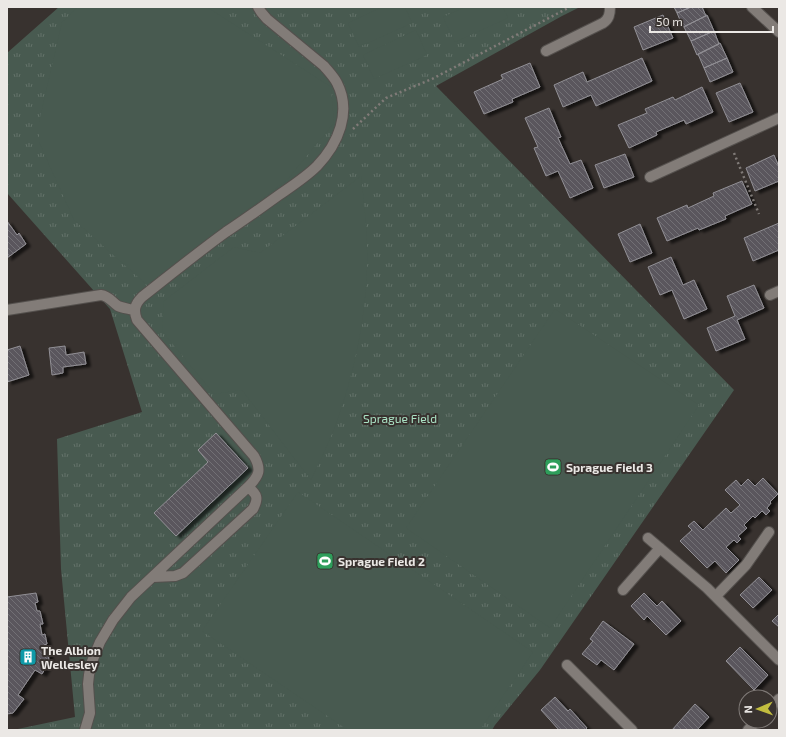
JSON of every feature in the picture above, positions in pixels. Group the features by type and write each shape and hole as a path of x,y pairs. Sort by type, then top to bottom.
{"street":[{"path":"85,730 90,712 88,684 91,664 112,620 131,597 248,487 256,479 258,474 258,465 254,456 137,320 134,310 142,297 192,257 309,174 325,157 338,137 342,126 343,116 341,93 337,82 324,66 267,19 258,7"},
{"path":"546,51 604,23 609,17 610,7"},
{"path":"752,7 779,32"},
{"path":"650,177 779,118"},
{"path":"7,310 104,295 116,305 134,310"},
{"path":"153,577 175,576 183,573 253,509 256,497 248,487"},
{"path":"716,596 746,565 769,532"},
{"path":"648,538 716,596 779,660"},
{"path":"623,590 660,548"},
{"path":"567,665 632,730"}],"path":[{"path":"338,137 345,136 386,98 432,79 570,7"},
{"path":"729,141 759,214"}],"green space":[{"name":"Sprague Field","path":"59,7 580,7 436,86 734,390 540,670 492,730 13,730 75,717 61,569 57,439 142,412 110,309 7,193 7,53"},
{"path":"78,7 207,7 331,87 334,123 287,180 147,285 74,220 39,142 39,122 62,22"},
{"path":"382,7 405,7 412,23 359,47 348,23"},
{"path":"465,7 503,7 508,18 455,42 443,17"},
{"path":"416,30 427,55 374,79 363,55"},
{"path":"361,176 366,223 367,270 364,309 358,347 349,384 337,421 311,480 242,390 214,394 162,331 164,301 234,247 260,253"},
{"name":"Sprague Field 3","path":"555,309 699,405 550,628 406,528"},
{"name":"Sprague Field 2","path":"298,492 533,652 480,730 348,730 202,631"}],"building":[{"path":"674,7 691,7 677,13"},
{"path":"691,7 702,7 706,16 683,27 677,13"},
{"path":"663,15 673,38 643,50 634,27"},
{"path":"707,15 714,31 691,41 684,27"},
{"path":"714,31 719,44 697,55 691,41"},
{"path":"720,43 727,58 704,68 698,54"},
{"path":"642,58 652,81 596,106 591,95 563,107 554,85 583,72 587,82"},
{"path":"727,58 733,72 710,82 704,68"},
{"path":"530,63 540,87 512,99 513,102 484,114 474,92 503,79 501,75"},
{"path":"740,83 753,112 729,122 716,93"},
{"path":"702,87 713,112 686,124 684,120 656,132 657,135 629,148 618,125 647,113 645,109 673,97 675,100"},
{"path":"549,108 561,137 558,138 570,164 581,160 593,188 570,198 558,171 546,176 534,148 538,147 525,118"},
{"path":"625,154 634,177 604,188 595,165"},
{"path":"774,155 779,167 779,181 755,191 746,168"},
{"path":"742,181 752,204 725,216 726,219 699,230 698,228 667,241 657,218 687,205 688,208 714,196 713,193"},
{"path":"7,221 17,235 19,233 26,244 7,258"},
{"path":"779,223 779,250 753,261 744,238"},
{"path":"640,224 652,253 630,262 618,234"},
{"path":"671,257 683,285 694,280 707,309 684,319 672,290 660,295 648,267"},
{"path":"754,285 764,308 737,320 745,339 716,351 707,328 735,316 727,296"},
{"path":"20,346 29,375 7,382 7,350"},
{"path":"65,346 66,355 84,352 86,364 63,367 63,373 52,375 49,348"},
{"path":"216,433 248,468 176,536 154,513 208,462 198,450"},
{"path":"763,478 778,494 770,502 771,503 767,508 770,511 766,515 762,511 755,518 753,516 744,525 747,528 738,536 741,539 737,543 734,540 726,547 739,560 726,573 715,561 707,568 680,541 692,530 688,526 694,521 703,530 726,508 731,513 740,505 725,490 736,480 741,486 748,479 755,486"},
{"path":"759,577 772,590 753,608 740,595"},
{"name":"The Albion Wellesley","path":"36,593 38,602 35,603 37,611 40,611 43,624 40,624 42,635 45,634 47,644 44,645 46,651 48,651 49,662 42,674 35,670 18,695 24,699 13,713 7,714 7,597"},
{"path":"644,593 657,606 662,601 681,621 666,635 647,616 644,620 631,606"},
{"path":"779,614 779,627 772,621"},
{"path":"603,621 634,644 614,670 601,660 597,665 582,654 593,641 590,639"},
{"path":"740,647 768,675 755,689 753,689 726,661"},
{"path":"555,697 568,711 570,709 587,728 585,730 559,730 541,710"},
{"path":"695,704 709,717 697,730 672,730"}],"place":[{"name":"Sprague Field 3","path":"553,467"},
{"name":"Sprague Field 2","path":"325,561"},
{"name":"The Albion Wellesley","path":"28,657"}]}
